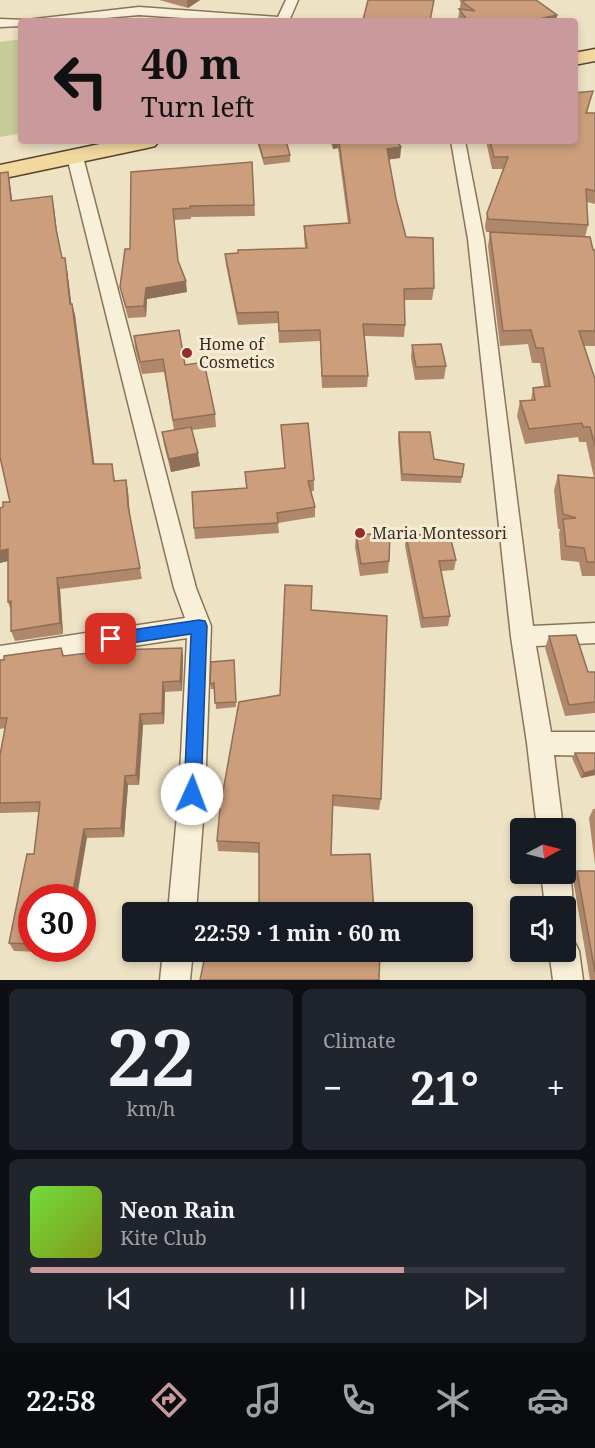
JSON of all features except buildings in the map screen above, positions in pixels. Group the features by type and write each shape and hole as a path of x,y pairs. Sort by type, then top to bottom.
{"main road":[{"path":"578,58 595,55"},
{"path":"0,172 134,144"}],"street":[{"path":"284,18 292,0"},
{"path":"63,18 139,11 240,18"},
{"path":"0,23 18,22"},
{"path":"459,144 482,240 522,638 540,743 549,818"},
{"path":"75,157 185,588 199,626 192,794 183,902"},
{"path":"0,656 199,626"},
{"path":"522,638 595,633"},
{"path":"540,743 595,744"},
{"path":"175,980 177,962"},
{"path":"566,962 568,980"}],"green space":[{"path":"18,39 18,134 0,137 0,42"}],"place":[{"name":"Home of Cosmetics","path":"187,353"},
{"name":"Maria Montessori","path":"360,533"}],"route":[{"path":"111,639 199,626 192,794"}]}
